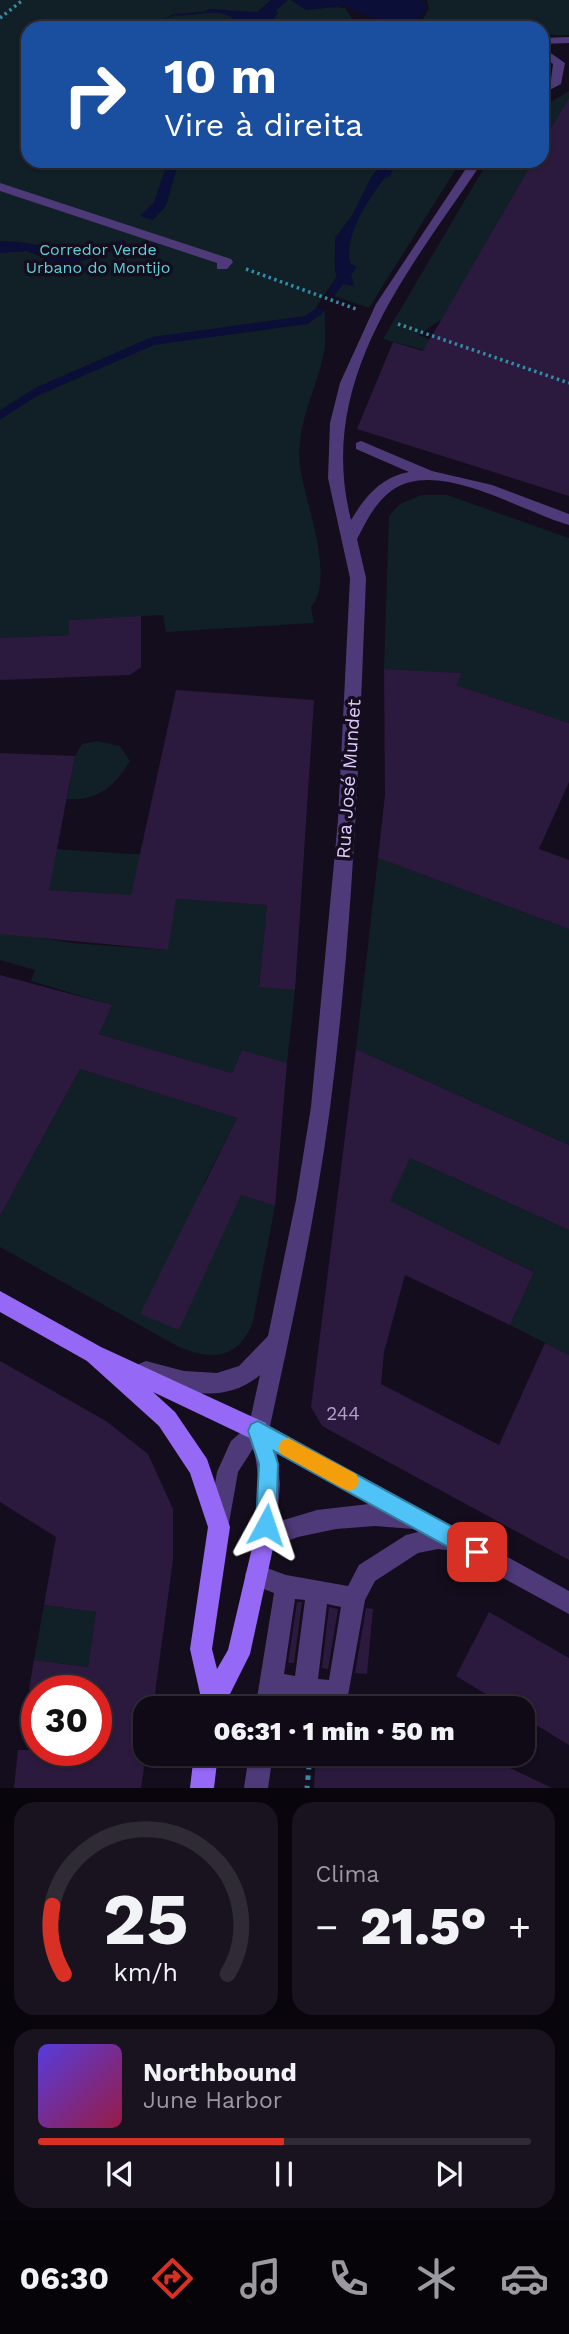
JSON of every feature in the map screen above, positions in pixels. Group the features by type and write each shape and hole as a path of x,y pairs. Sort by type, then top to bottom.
{"main road":[{"path":"0,1301 94,1354 258,1431"},
{"path":"94,1354 167,1419 199,1467 219,1527 201,1649 211,1696"},
{"path":"216,1696 239,1654 264,1539"},
{"path":"202,1788 205,1766"}],"street":[{"path":"549,41 569,40"},
{"path":"549,55 559,63 560,73 557,83 549,87"},
{"name":"Rua José Mundet","path":"258,1431 295,1264 327,1049 355,674 358,578 351,536 337,489 334,439 344,395 365,334 472,168"},
{"path":"0,187 226,262 222,266"},
{"path":"361,446 428,475 462,482 569,520"},
{"path":"351,536 378,494 403,479 428,475"},
{"path":"94,1354 170,1378 222,1384 233,1382 256,1367 278,1338"},
{"path":"258,1431 569,1603"},
{"path":"219,1527 234,1452 246,1436 258,1431"},
{"path":"258,1431 266,1451 270,1479 264,1539 296,1527 349,1518 400,1516 424,1522"},
{"path":"272,1696 279,1685 339,1693 354,1598 367,1573 398,1550 427,1539 457,1540"},
{"path":"256,1575 286,1586 354,1598"},
{"path":"269,1696 286,1586"},
{"path":"305,1688 317,1591"},
{"path":"256,1788 259,1766"}],"path":[{"path":"0,18 23,0"},
{"path":"307,1788 309,1766"}],"green space":[{"name":"Corredor Verde Urbano do Montijo","path":"0,0 272,0 284,3 287,0 417,0 333,7 345,8 353,21 21,21 21,168 379,168 372,176 352,216 335,238 337,276 316,307 325,312 325,345 304,418 299,449 300,466 320,560 318,594 311,607 314,623 166,632 163,615 70,620 69,635 0,638"},
{"path":"427,0 569,0 569,35 549,35 549,21 422,21 429,8"},
{"path":"569,91 569,104 549,134 549,103"},
{"path":"392,168 457,168 369,308 334,296 343,284 353,285 350,274 354,272 349,257 349,242 353,228 369,199"},
{"path":"484,168 529,168 442,319 418,335 569,389 383,339"},
{"path":"422,495 447,495 569,538 569,723 456,685 462,673 384,669 389,516 400,504"},
{"path":"97,741 120,746 130,761 112,785 104,790 88,797 67,799 75,756 82,744"},
{"path":"39,848 180,857 176,899 267,905 259,986 295,990 287,1063 242,1050 232,1073 99,1034 111,1005 31,981 35,970 0,960 0,931 72,943 168,950 80,892 31,889"},
{"path":"378,858 569,929 569,1145 356,1049"},
{"path":"80,1069 237,1118 204,1183 275,1206 253,1321 241,1343 233,1350 213,1355 179,1347 0,1247 0,1216"},
{"path":"346,1129 569,1230 569,1355 510,1325 534,1272 383,1198 342,1169"},
{"path":"44,1605 96,1612 88,1667 34,1660"}],"shaded area":[{"path":"271,0 287,0 276,11 278,13 273,20 276,21 233,21 234,19 219,13 175,15 162,20 174,14 210,9 257,12"},
{"path":"291,0 423,0 427,8 416,21 391,21 369,17 345,6 306,10"},
{"path":"166,168 177,168 166,206 153,220 140,216 154,202"},
{"path":"379,168 394,168 390,176 383,179 354,228 349,263 357,267 351,274 354,286 343,284 334,296 328,292 337,276 335,238 352,216 372,176"},
{"path":"0,241 68,250 95,250 109,246 114,250 70,265 71,269 27,251 0,253"}],"building":[{"path":"569,98 569,496 357,429 393,342 423,351 529,168 549,168 549,132"},
{"path":"141,616 141,667 130,675 0,680 0,638 69,635 69,620"},
{"path":"384,669 462,673 456,685 569,723 569,782 539,849 569,860 569,929 378,858 385,795"},
{"path":"176,690 314,700 295,990 259,987 267,905 176,899 168,950 0,934 0,753 75,756 49,890 131,895"},
{"path":"0,975 112,1005 99,1034 232,1073 242,1050 287,1063 275,1206 241,1195 179,1330 140,1314 237,1118 80,1069 0,1216"},
{"path":"356,1049 569,1145 569,1230 410,1158 390,1201 534,1272 510,1325 405,1275 384,1352 381,1384 499,1445 545,1343 569,1355 569,1560 322,1426 311,1407"},
{"path":"0,1361 106,1421 148,1454 173,1509 173,1560 155,1696 133,1696 133,1766 144,1766 141,1788 14,1788 18,1750 21,1750 21,1766 112,1766 112,1675 32,1675 34,1660 88,1667 96,1612 44,1605 56,1537 0,1502"},
{"path":"297,1602 302,1602 294,1663 288,1663"},
{"path":"329,1607 338,1609 328,1669 322,1668"},
{"path":"366,1608 373,1609 367,1674 355,1673"},
{"path":"489,1612 569,1658 569,1745 535,1724 535,1696 489,1696 456,1676"},
{"path":"315,1766 506,1766 552,1788 314,1788"}],"waterway":[{"path":"98,251 122,244"},
{"path":"0,415 36,392 153,341 306,320 319,311"}],"slow traffic":[{"path":"288,1448 349,1481"}],"route":[{"path":"266,1525 270,1479 264,1442 258,1431 477,1552"}]}
